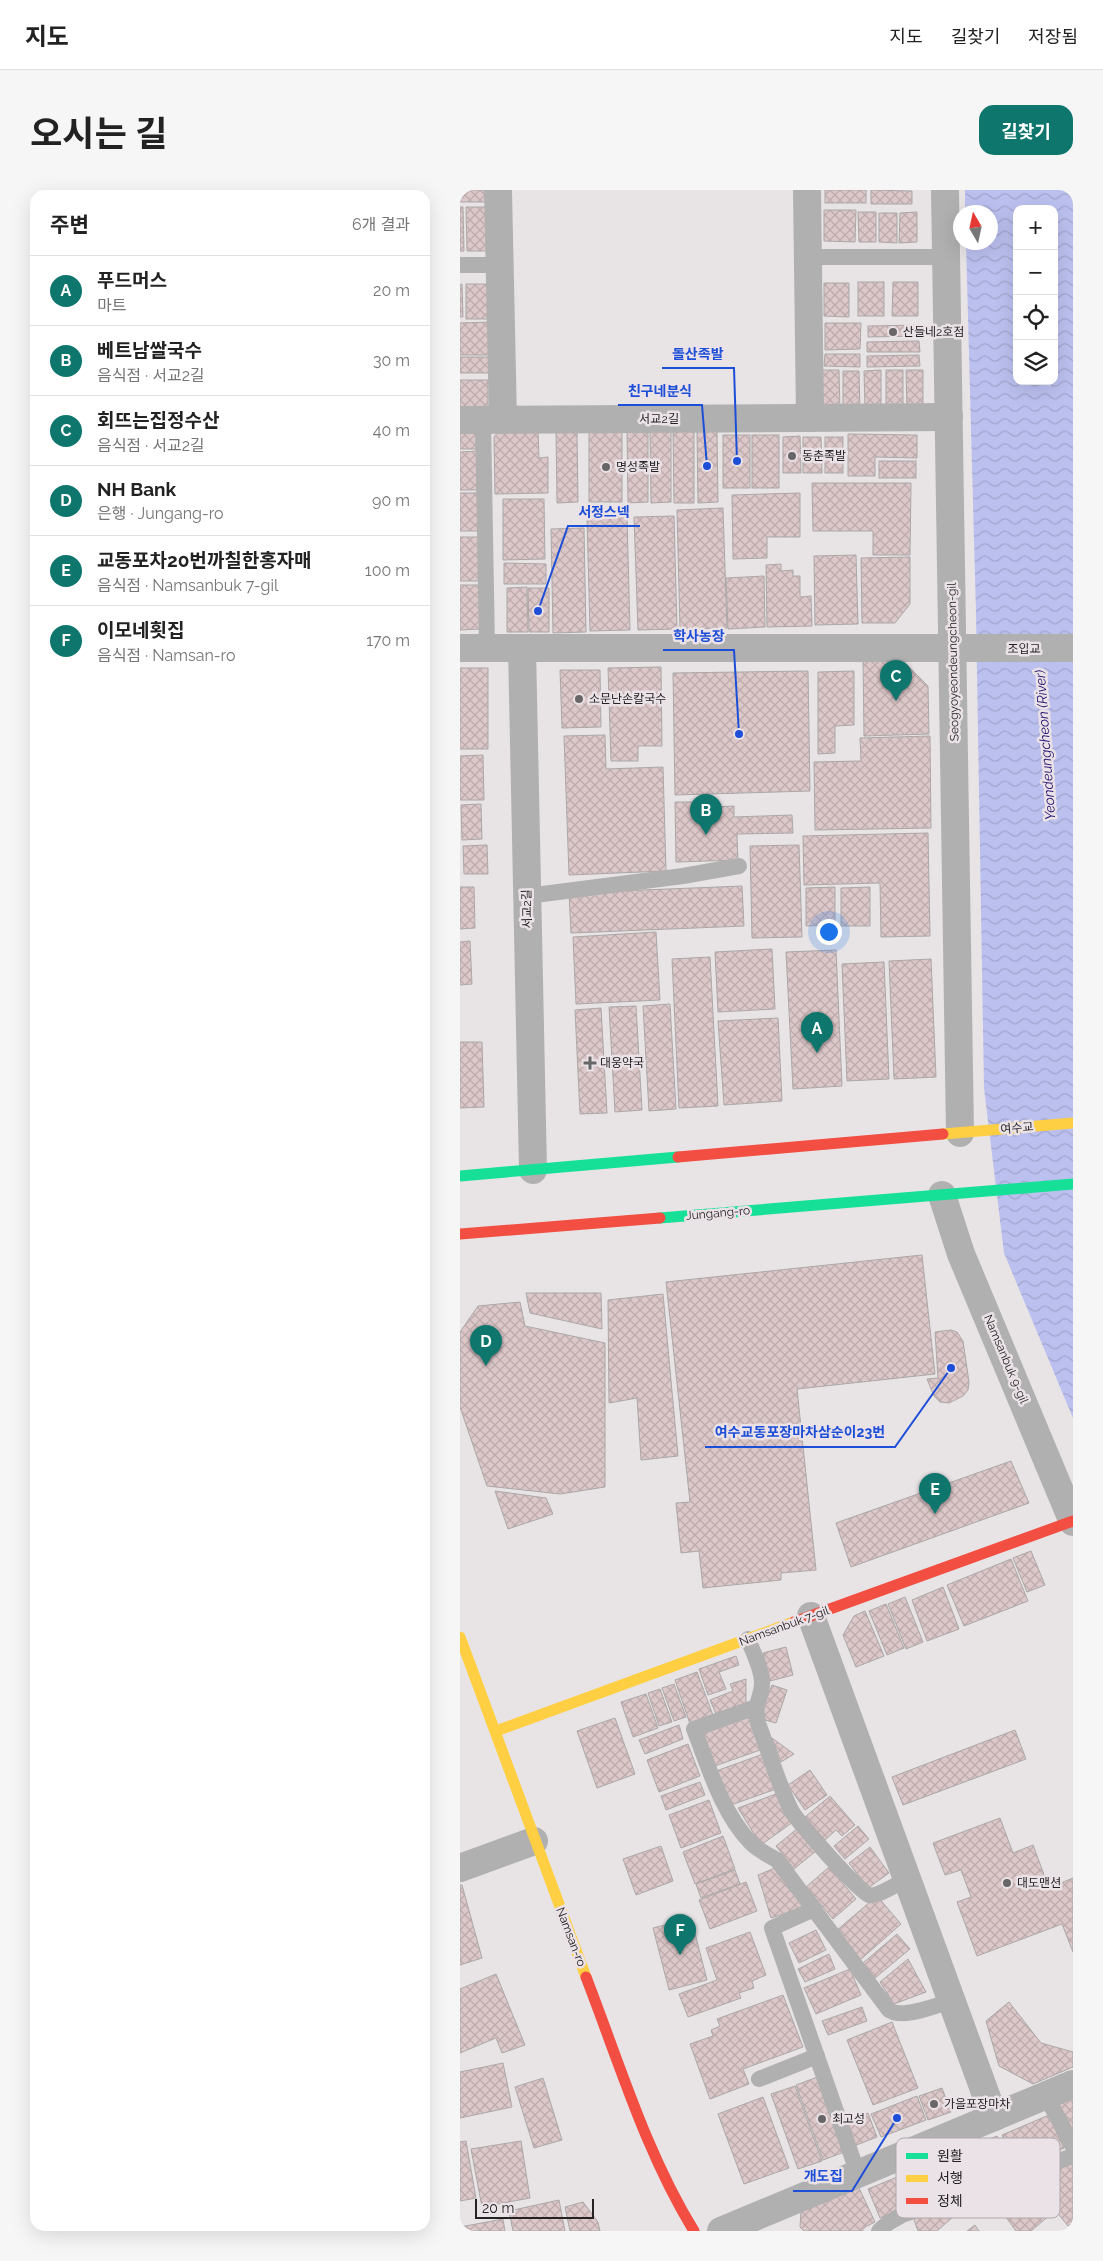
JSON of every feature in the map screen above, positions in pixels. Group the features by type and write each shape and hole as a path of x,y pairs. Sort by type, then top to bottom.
{"street":[{"path":"482,420 500,265 498,190"},
{"path":"807,190 810,418"},
{"name":"Seogyoyeondeungcheon-gil","path":"945,190 948,417 963,649 960,1133"},
{"name":"서교2길","path":"482,420 948,417"},
{"path":"460,648 963,649"},
{"name":"서교2길","path":"522,648 533,1170"},
{"name":"조입교","path":"963,649 1073,648"},
{"name":"여수교","path":"460,1176 1073,1122"},
{"name":"Jungang-ro","path":"460,1234 1073,1184"},
{"name":"Namsanbuk 9-gil","path":"942,1195 961,1254 1073,1521"},
{"name":"Namsanbuk 7-gil","path":"496,1731 1073,1521"},
{"path":"811,1616 994,2118"},
{"name":"Namsan-ro","path":"460,1637 496,1731 534,1841 659,2166 694,2231"},
{"path":"460,1868 534,1841"},
{"path":"945,2138 1073,2084"},
{"path":"721,2231 896,2158"}],"lane":[{"path":"808,257 946,257"},
{"path":"460,265 500,265"},
{"path":"482,420 487,648"},
{"path":"527,896 683,876 739,866"},
{"path":"748,1639 762,1680 756,1707 758,1723 792,1811 844,1873 866,1893 870,1895 907,1879"},
{"path":"756,1707 694,1730 717,1788 739,1829 752,1845 777,1860 884,2005 894,2014 902,2015 952,2001"},
{"path":"814,1909 772,1928 858,2174"},
{"path":"759,2079 817,2056"},
{"path":"1046,2096 1073,2148"},
{"path":"1060,2160 1073,2156"},
{"path":"879,2231 897,2218"}],"water":[{"name":"Yeondeungcheon (River)","path":"965,190 1073,190 1073,1418 1004,1253 984,1088 976,614 966,250 998,250 998,205 965,205"}],"building":[{"path":"460,190 488,190 488,202 460,202"},
{"path":"825,190 866,190 866,203 825,203"},
{"path":"871,190 912,191 912,204 871,204"},
{"path":"460,207 463,207 464,251 460,251"},
{"path":"466,207 487,207 487,251 467,251"},
{"path":"824,210 856,210 855,242 824,241"},
{"path":"858,212 876,212 876,242 859,242"},
{"path":"917,212 917,242 899,243 900,213"},
{"path":"879,213 897,213 897,243 879,242"},
{"path":"858,282 884,282 884,316 858,316"},
{"path":"893,282 918,282 918,316 892,316"},
{"path":"824,283 849,283 849,317 824,316"},
{"path":"462,284 463,317 460,317 460,285"},
{"path":"466,284 489,284 489,319 466,319"},
{"path":"490,322 490,355 460,355 460,323"},
{"path":"825,323 861,323 860,349 825,350"},
{"path":"920,325 920,336 868,337 868,326"},
{"path":"919,341 920,352 867,352 867,342"},
{"path":"825,354 860,354 860,367 824,366"},
{"path":"919,355 920,366 867,367 867,356"},
{"path":"460,357 490,357 491,373 460,373"},
{"path":"822,370 839,370 840,411 823,411"},
{"path":"881,370 881,411 865,411 864,371"},
{"path":"886,370 903,370 903,410 886,410"},
{"path":"906,370 923,370 923,411 907,411"},
{"path":"843,371 859,371 860,411 843,411"},
{"path":"460,380 488,380 488,409 460,409"},
{"path":"460,430 476,430 476,449 460,449"},
{"path":"500,430 538,430 539,458 548,457 548,493 495,494 494,437"},
{"path":"556,430 577,430 578,502 557,503"},
{"path":"589,430 622,430 622,502 589,502"},
{"path":"627,430 648,430 648,502 628,503"},
{"path":"650,430 671,430 671,502 651,503"},
{"path":"673,430 694,430 694,503 674,503"},
{"path":"697,430 717,430 718,502 698,503"},
{"path":"848,434 917,435 917,458 875,457 875,476 848,476"},
{"path":"723,435 750,435 750,488 723,488"},
{"path":"752,435 779,435 779,488 752,488"},
{"path":"800,436 801,473 783,473 783,437"},
{"path":"803,437 821,437 822,473 803,473"},
{"path":"825,437 843,437 843,473 825,473"},
{"path":"478,451 479,490 460,490 460,452"},
{"path":"879,461 916,461 916,478 879,478"},
{"path":"812,483 911,483 910,555 873,555 873,531 813,531"},
{"path":"460,493 478,493 479,531 460,531"},
{"path":"800,493 800,537 767,537 767,558 733,559 732,495"},
{"path":"503,499 544,499 545,559 503,560"},
{"path":"723,508 727,628 680,629 677,510"},
{"path":"674,516 677,629 638,630 634,517"},
{"path":"627,517 630,630 590,631 587,518"},
{"path":"584,528 586,632 553,633 551,529"},
{"path":"460,537 479,537 480,581 460,581"},
{"path":"856,555 858,624 815,625 814,556"},
{"path":"910,557 910,604 895,623 862,623 861,558"},
{"path":"504,563 546,564 546,584 504,584"},
{"path":"781,564 781,571 793,570 793,576 800,576 800,597 811,596 812,626 767,627 766,565"},
{"path":"764,576 765,627 728,629 726,578"},
{"path":"460,585 480,585 480,629 460,630"},
{"path":"527,587 528,632 507,632 507,588"},
{"path":"528,588 549,588 549,632 529,632"},
{"path":"899,657 928,686 929,734 864,736 863,659"},
{"path":"661,667 662,746 638,746 638,761 611,761 608,668"},
{"path":"460,668 488,668 488,749 460,749"},
{"path":"560,670 600,670 601,727 562,728"},
{"path":"808,671 810,791 675,795 673,673"},
{"path":"854,671 854,725 835,726 835,753 818,754 818,672"},
{"path":"605,735 606,769 663,767 666,871 569,875 564,736"},
{"path":"930,736 931,828 815,830 814,762 861,761 860,738"},
{"path":"483,755 484,800 460,800 460,756"},
{"path":"675,802 712,802 712,807 734,806 734,817 792,815 793,833 737,834 738,860 676,862"},
{"path":"481,804 482,839 462,840 461,805"},
{"path":"928,833 930,936 881,937 880,883 804,885 803,836"},
{"path":"487,845 488,874 464,874 463,846"},
{"path":"799,845 802,937 752,938 750,846"},
{"path":"742,886 744,926 571,933 569,893"},
{"path":"460,887 474,887 475,928 460,929"},
{"path":"835,887 835,925 806,926 806,888"},
{"path":"870,887 870,926 841,926 841,888"},
{"path":"656,932 660,1000 576,1004 573,937"},
{"path":"470,941 472,984 460,985 460,942"},
{"path":"772,949 775,1009 718,1012 715,952"},
{"path":"836,950 842,1086 793,1089 786,952"},
{"path":"710,957 718,1106 679,1108 672,959"},
{"path":"931,959 936,1077 894,1079 889,961"},
{"path":"884,962 889,1079 847,1081 842,964"},
{"path":"670,1004 676,1109 649,1111 643,1006"},
{"path":"636,1006 642,1110 615,1112 609,1007"},
{"path":"601,1008 607,1113 580,1114 575,1010"},
{"path":"778,1018 782,1101 724,1105 718,1021"},
{"path":"460,1042 482,1042 484,1107 460,1108"},
{"path":"922,1255 935,1374 797,1389 816,1570 781,1573 781,1580 703,1588 699,1551 681,1553 676,1503 690,1502 666,1282"},
{"path":"526,1293 601,1293 602,1329 530,1313"},
{"path":"663,1294 678,1456 641,1460 637,1398 609,1403 608,1300"},
{"path":"520,1302 525,1326 605,1343 605,1487 560,1494 487,1486 460,1407 460,1332 478,1306"},
{"path":"951,1330 957,1332 963,1341 969,1382 968,1390 963,1396 949,1403 940,1402 934,1396 927,1379 938,1378 935,1332"},
{"path":"1011,1461 1029,1503 851,1567 836,1523"},
{"path":"495,1491 546,1498 553,1514 508,1529"},
{"path":"1031,1551 1045,1585 1027,1592 1013,1558"},
{"path":"1011,1559 1028,1601 964,1626 947,1585"},
{"path":"943,1587 959,1629 927,1641 912,1600"},
{"path":"905,1597 923,1642 906,1649 888,1604"},
{"path":"886,1604 904,1648 887,1655 869,1611"},
{"path":"865,1611 884,1656 856,1667 843,1635 854,1616"},
{"path":"786,1647 793,1675 770,1681 763,1653"},
{"path":"736,1656 739,1665 719,1672 726,1689 708,1695 699,1669"},
{"path":"697,1672 714,1718 691,1727 675,1680"},
{"path":"746,1679 746,1706 717,1716 710,1700 733,1691 730,1684"},
{"path":"674,1684 686,1717 674,1721 662,1688"},
{"path":"772,1685 787,1690 776,1723 765,1720 763,1708"},
{"path":"660,1689 672,1722 659,1726 648,1693"},
{"path":"646,1694 658,1728 633,1737 621,1702"},
{"path":"750,1714 763,1749 712,1767 699,1733"},
{"path":"615,1718 635,1774 597,1788 577,1731"},
{"path":"679,1725 683,1739 645,1754 639,1740"},
{"path":"1015,1730 1026,1759 903,1805 892,1777"},
{"path":"772,1738 794,1754 781,1762"},
{"path":"688,1744 700,1776 659,1792 647,1760"},
{"path":"766,1753 779,1788 728,1806 716,1771"},
{"path":"810,1770 827,1795 805,1810 788,1785"},
{"path":"700,1782 705,1795 666,1810 661,1796"},
{"path":"776,1794 793,1822 761,1845 738,1808"},
{"path":"830,1796 855,1825 842,1836 836,1830 825,1840 805,1817"},
{"path":"709,1800 721,1833 681,1848 669,1815"},
{"name":"대도맨션","path":"1000,1818 1013,1853 1033,1845 1049,1888 1073,1878 1073,1952 1062,1924 977,1956 957,1902 971,1897 961,1870 945,1875 933,1843"},
{"path":"858,1826 869,1839 845,1859 834,1846"},
{"path":"798,1828 816,1851 794,1869 776,1846"},
{"path":"723,1836 735,1869 695,1884 683,1852"},
{"path":"661,1846 673,1881 636,1895 623,1859"},
{"path":"870,1847 889,1873 868,1888 849,1863"},
{"path":"829,1867 856,1899 833,1919 806,1887"},
{"path":"775,1868 804,1907 771,1918 758,1875"},
{"path":"735,1870 740,1884 701,1898 696,1884"},
{"path":"746,1882 757,1911 710,1929 699,1900"},
{"path":"460,1885 462,1885 482,1958 460,1965"},
{"path":"877,1896 901,1924 860,1960 836,1931"},
{"path":"691,1918 707,1980 669,1990 653,1928"},
{"path":"816,1930 826,1950 799,1963 789,1943"},
{"path":"750,1932 766,1975 752,1981 754,1988 739,1993 741,1998 688,2017 679,1994 717,1980 706,1948"},
{"path":"897,1934 910,1949 875,1978 863,1963"},
{"path":"829,1954 835,1969 805,1982 798,1969"},
{"path":"908,1959 926,1992 894,2004 880,1982"},
{"path":"850,1969 861,1995 816,2014 804,1988"},
{"path":"496,1974 525,2045 502,2053 496,2038 460,2053 460,1989"},
{"path":"783,1995 803,2047 743,2069 749,2084 710,2099 690,2044 713,2036 711,2030 720,2026 717,2019"},
{"path":"1009,2002 1041,2043 1073,2052 1073,2067 1033,2084 999,2066 986,2021"},
{"path":"862,2007 867,2021 828,2035 822,2021"},
{"path":"892,2022 918,2088 873,2105 847,2040"},
{"path":"503,2063 512,2107 460,2118 460,2072"},
{"path":"820,2076 847,2151 823,2160 796,2085"},
{"path":"543,2078 562,2140 534,2148 515,2087"},
{"path":"795,2086 822,2161 798,2169 771,2094"},
{"path":"942,2088 951,2112 928,2120 919,2096"},
{"path":"917,2096 926,2120 881,2137 871,2114"},
{"path":"763,2097 789,2168 744,2184 718,2114"},
{"path":"1073,2097 1073,2130 1058,2102"},
{"path":"868,2113 877,2137 854,2146 845,2122"},
{"path":"1049,2115 1059,2138 1003,2138 1002,2135"},
{"path":"1060,2139 1064,2148 1060,2150"},
{"path":"466,2141 476,2198 460,2201 460,2142"},
{"path":"521,2141 530,2198 482,2207 471,2149"},
{"path":"1073,2162 1073,2223 1068,2226 1060,2216 1060,2167"},
{"path":"896,2177 896,2211 880,2218 868,2189"},
{"path":"859,2188 875,2222 865,2227 862,2231 804,2231 800,2227 801,2211"},
{"path":"559,2200 565,2231 513,2231 509,2211"},
{"path":"583,2202 598,2222 600,2231 570,2231 565,2207"},
{"path":"913,2218 952,2218 937,2231 918,2231"},
{"path":"1007,2218 1046,2218 1031,2231 1016,2231"},
{"path":"503,2219 505,2231 460,2231 460,2227"},
{"path":"975,2225 979,2231 967,2231"}],"traffic: fast":[{"path":"460,1176 678,1157"},
{"path":"660,1218 1073,1184"}],"traffic: slow":[{"path":"943,1134 1073,1123"},
{"path":"496,1731 794,1622"},
{"path":"460,1637 586,1977"}],"traffic: jam":[{"path":"678,1157 943,1134"},
{"path":"460,1234 660,1218"},
{"path":"794,1622 1073,1521"},
{"path":"586,1977 647,2139 694,2231"}],"place":[{"name":"산들네2호점","path":"893,332"},
{"name":"동춘족발","path":"792,456"},
{"name":"돌산족발","path":"737,461"},
{"name":"친구네분식","path":"707,466"},
{"name":"명성족발","path":"606,467"},
{"name":"서정스넥","path":"538,611"},
{"name":"소문난손칼국수","path":"579,699"},
{"name":"회뜨는집정수산","path":"896,701"},
{"name":"학사농장","path":"739,734"},
{"name":"베트남쌀국수","path":"706,835"},
{"name":"푸드머스","path":"817,1053"},
{"name":"대웅약국","path":"590,1063"},
{"name":"NH Bank","path":"486,1366"},
{"name":"여수교동포장마차삼순이23번","path":"951,1368"},
{"name":"교동포차20번까칠한홍자매","path":"935,1514"},
{"name":"대도맨션","path":"1007,1883"},
{"name":"이모네횟집","path":"680,1955"},
{"name":"가을포장마차","path":"934,2104"},
{"name":"개도집","path":"897,2118"},
{"name":"최고성","path":"822,2119"}]}
